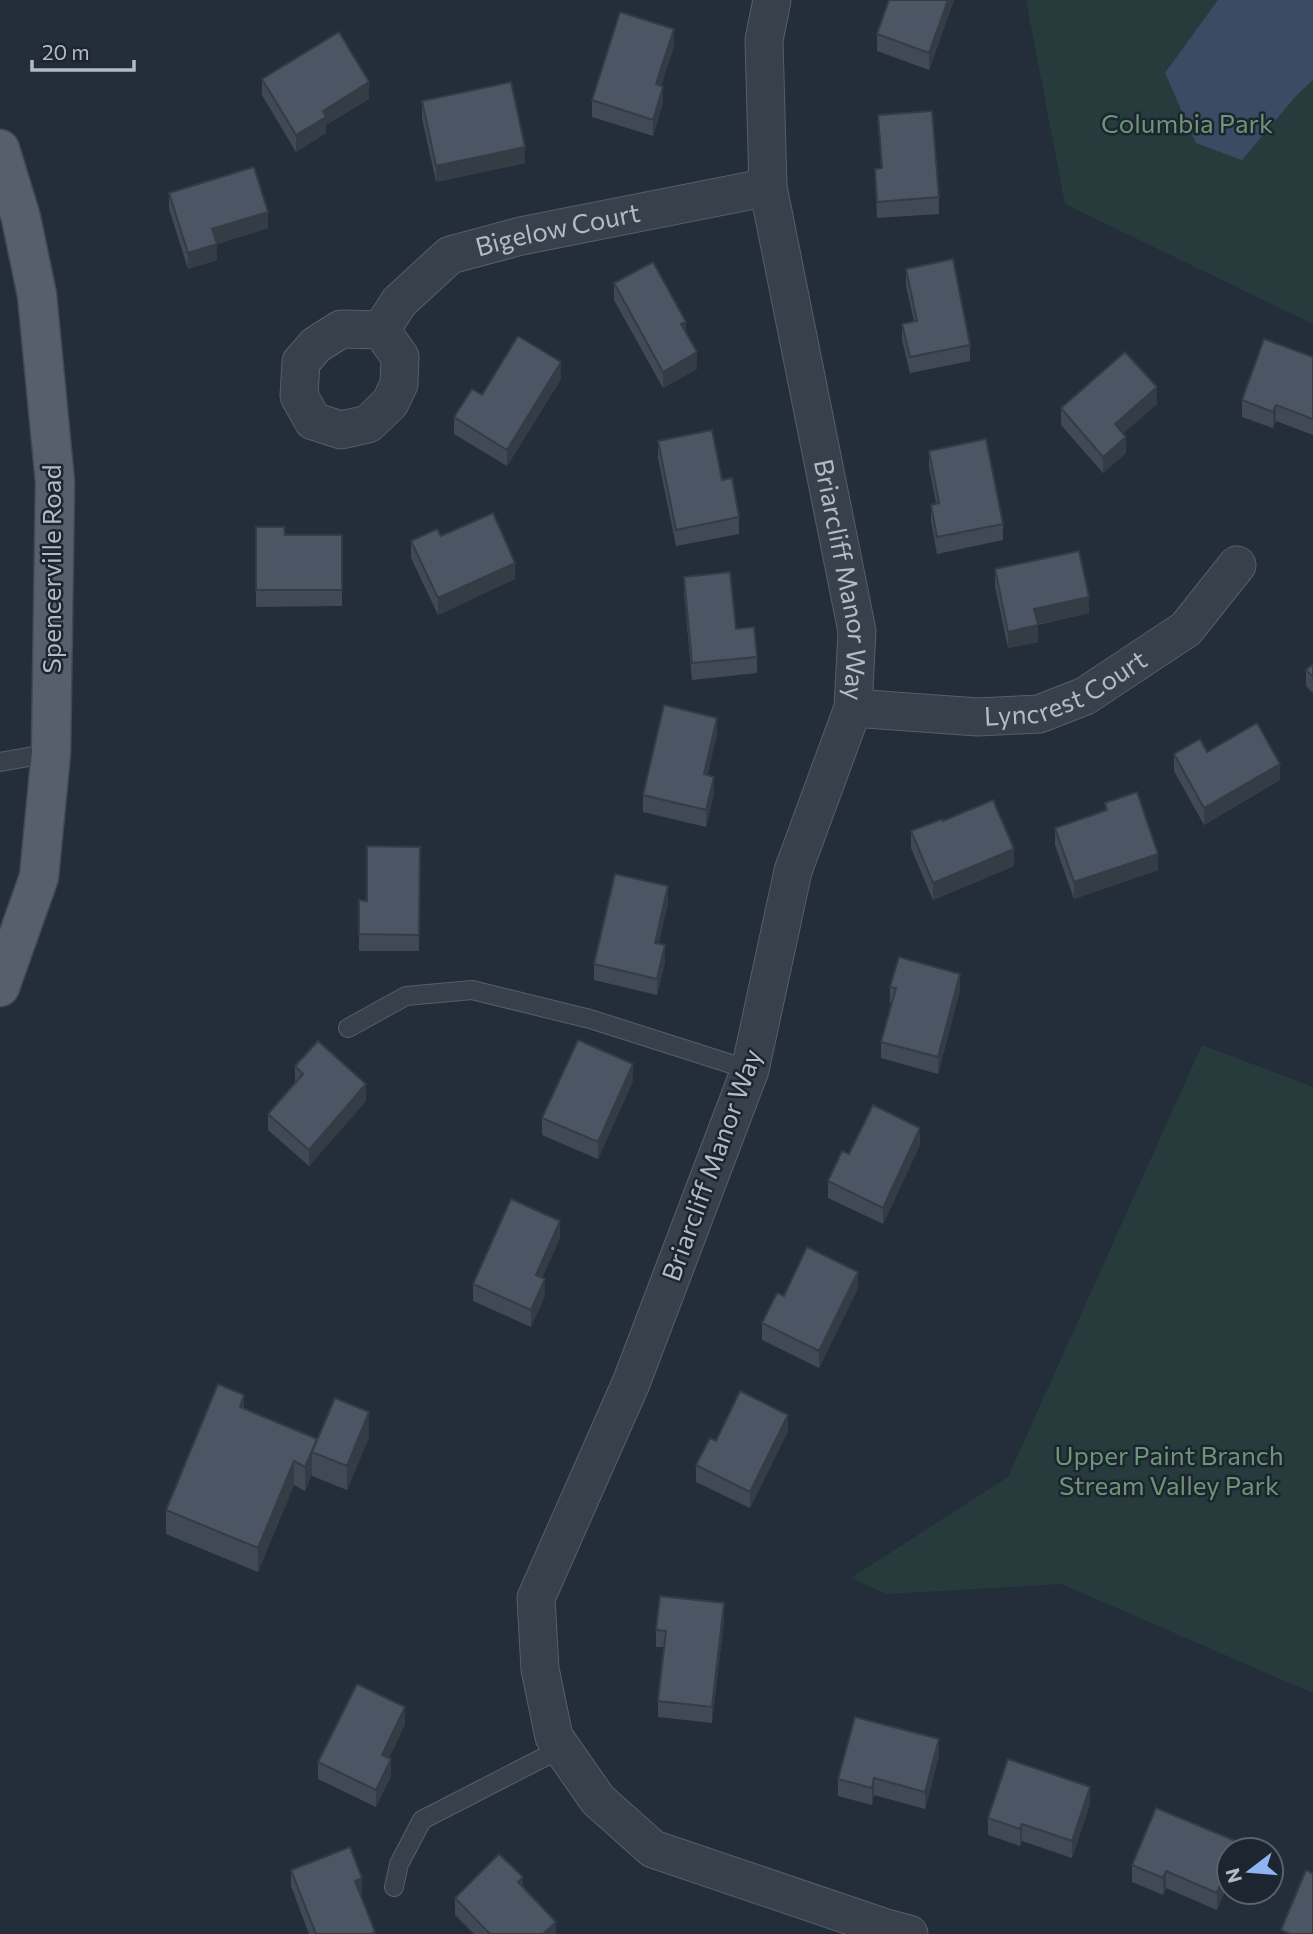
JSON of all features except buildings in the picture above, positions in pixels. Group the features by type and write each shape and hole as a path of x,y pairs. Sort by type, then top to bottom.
{"main road":[{"name":"Spencerville Road","path":"0,149 21,218 37,295 55,482 51,753 39,877 0,987"}],"street":[{"name":"Briarcliff Manor Way","path":"772,0 764,40 768,187 857,631 853,708 793,871 750,1070 631,1384 536,1598 540,1669 554,1737 598,1800 653,1849 909,1934"},
{"name":"Bigelow Court","path":"381,330 399,302 450,255 520,236 768,187"},
{"name":"Lyncrest Court","path":"853,708 978,717 1039,714 1086,696 1186,629 1237,565"}],"lane":[{"path":"0,762 51,753"},
{"path":"348,1028 406,996 472,990 590,1019 750,1070"},
{"path":"394,1887 399,1864 422,1820 562,1748"}],"green space":[{"name":"Columbia Park","path":"1026,0 1313,0 1313,324 1065,204"},
{"name":"Upper Paint Branch Stream Valley Park","path":"1202,1045 1313,1087 1313,1693 1061,1584 887,1594 851,1578 1008,1477"}],"water":[{"path":"1218,0 1313,0 1313,80 1242,160 1196,143 1165,73"}]}
